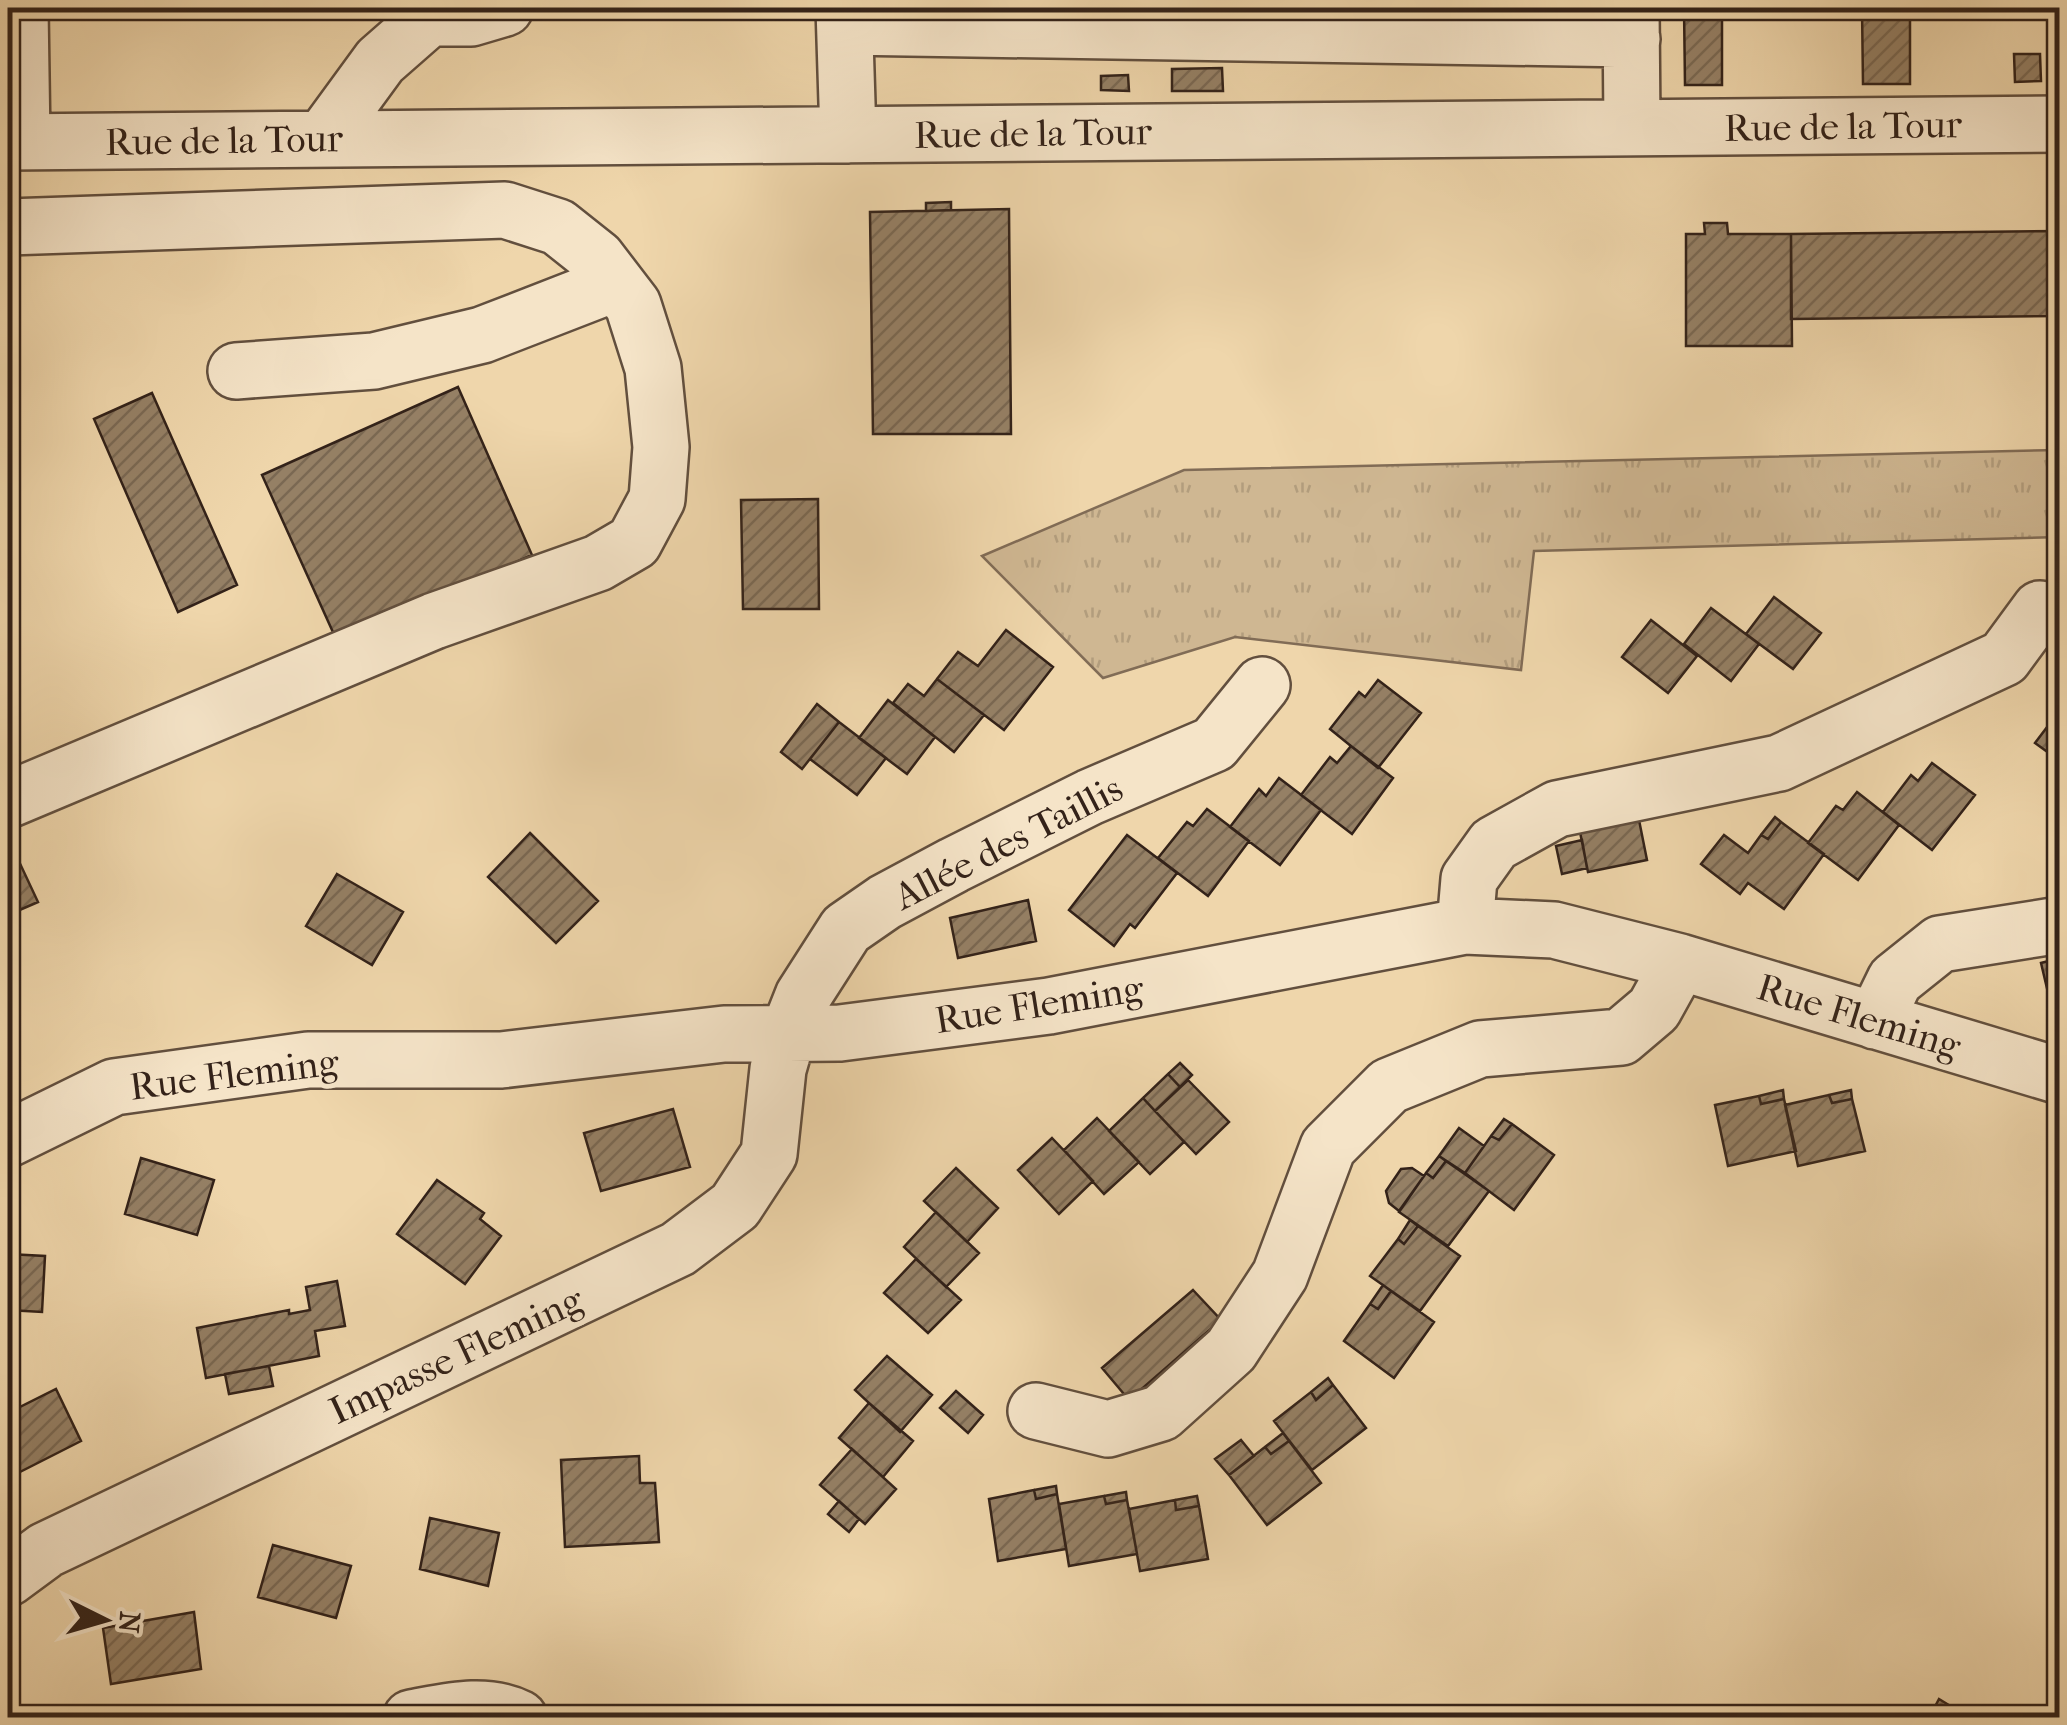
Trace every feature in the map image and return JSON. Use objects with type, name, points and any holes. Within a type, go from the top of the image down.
[{"type":"street","points":[[15,142],[20,8]]},
{"type":"street","points":[[322,139],[419,13],[471,18],[505,8]]},
{"type":"street","points":[[848,135],[845,17],[1631,23],[1632,128]]},
{"type":"street","name":"Rue de la Tour","points":[[15,142],[2060,124]]},
{"type":"street","points":[[8,226],[505,210],[558,227],[597,258],[633,305],[653,368],[661,447],[658,499],[634,542],[598,563],[434,621],[8,800]]},
{"type":"street","points":[[236,371],[374,361],[482,335],[616,283]]},
{"type":"street","points":[[1465,926],[1469,879],[1494,844],[1557,809],[1778,763],[2004,658],[2040,610]]},
{"type":"street","name":"Allée des Taillis","points":[[788,1034],[803,996],[846,929],[954,865],[1090,797],[1214,744],[1262,685]]},
{"type":"street","name":"Rue Fleming","points":[[8,1139],[114,1087],[308,1060],[501,1060],[724,1034],[840,1032],[1049,1006],[1465,926],[1554,930],[1680,962],[2060,1076]]},
{"type":"street","points":[[1875,1021],[1896,980],[1940,944],[2060,926]]},
{"type":"street","points":[[1036,1411],[1108,1429],[1161,1413],[1231,1350],[1280,1275],[1328,1147],[1389,1086],[1480,1048],[1621,1037],[1654,1009],[1680,962]]},
{"type":"street","name":"Impasse Fleming","points":[[8,1578],[46,1550],[678,1250],[735,1206],[770,1154],[778,1069],[788,1034]]},
{"type":"street","points":[[410,1718],[467,1708],[510,1713],[519,1718]]},
{"type":"green space","points":[[2059,450],[2059,537],[1534,551],[1521,670],[1235,637],[1103,678],[982,556],[1184,470]]},
{"type":"building","points":[[1684,8],[1722,8],[1722,85],[1685,85]]},
{"type":"building","points":[[1862,8],[1910,8],[1910,84],[1863,84]]},
{"type":"building","points":[[2014,54],[2040,54],[2041,81],[2015,82]]},
{"type":"building","points":[[1222,68],[1223,91],[1172,91],[1172,69]]},
{"type":"building","points":[[1128,75],[1129,91],[1101,90],[1101,76]]},
{"type":"building","points":[[951,202],[951,210],[926,211],[926,203]]},
{"type":"building","points":[[1009,209],[1011,434],[873,434],[870,212]]},
{"type":"building","points":[[1704,223],[1727,223],[1728,234],[1791,234],[1792,346],[1686,346],[1686,234],[1705,234]]},
{"type":"building","points":[[2060,231],[2060,316],[1791,319],[1791,234]]},
{"type":"building","points":[[458,387],[532,555],[337,641],[262,475]]},
{"type":"building","points":[[152,393],[237,585],[178,612],[94,419]]},
{"type":"building","points":[[818,499],[819,609],[743,609],[741,500]]},
{"type":"building","points":[[1774,597],[1821,633],[1793,669],[1746,634]]},
{"type":"building","points":[[1711,608],[1759,644],[1731,681],[1684,644]]},
{"type":"building","points":[[1651,620],[1697,656],[1668,693],[1622,657]]},
{"type":"building","points":[[1006,630],[1053,667],[1004,730],[937,679],[958,652],[978,666]]},
{"type":"building","points":[[937,679],[984,715],[954,752],[893,703],[908,684],[924,696]]},
{"type":"building","points":[[1378,680],[1421,713],[1378,768],[1330,729],[1359,692],[1365,697]]},
{"type":"building","points":[[888,700],[935,737],[907,774],[859,738]]},
{"type":"building","points":[[817,704],[839,722],[802,769],[781,752]]},
{"type":"building","points":[[2060,710],[2060,761],[2035,743]]},
{"type":"building","points":[[839,722],[886,758],[857,795],[810,759]]},
{"type":"building","points":[[1351,746],[1393,778],[1352,834],[1301,795],[1330,757],[1337,763]]},
{"type":"building","points":[[1932,763],[1975,795],[1932,850],[1883,812],[1911,775],[1918,781]]},
{"type":"building","points":[[1279,778],[1321,810],[1280,865],[1230,827],[1259,789],[1266,796]]},
{"type":"building","points":[[1857,792],[1899,825],[1858,880],[1808,843],[1836,806],[1843,810]]},
{"type":"building","points":[[1207,809],[1249,841],[1208,896],[1158,858],[1187,822],[1193,826]]},
{"type":"building","points":[[1775,817],[1781,822],[1768,839],[1761,835]]},
{"type":"building","points":[[1639,820],[1647,860],[1588,872],[1580,832]]},
{"type":"building","points":[[1781,822],[1824,854],[1784,909],[1748,883],[1740,894],[1701,864],[1724,835],[1748,853],[1761,835],[1768,839]]},
{"type":"building","points":[[530,833],[598,901],[556,943],[488,877]]},
{"type":"building","points":[[1127,835],[1177,873],[1135,928],[1130,924],[1114,946],[1069,910]]},
{"type":"building","points":[[8,838],[38,902],[8,915]]},
{"type":"building","points":[[1582,840],[1587,868],[1562,874],[1556,846]]},
{"type":"building","points":[[337,874],[403,912],[372,965],[306,926]]},
{"type":"building","points":[[1028,900],[1036,941],[958,958],[950,918]]},
{"type":"building","points":[[2060,958],[2060,999],[2050,1001],[2041,963]]},
{"type":"building","points":[[1180,1063],[1192,1075],[1180,1087],[1168,1074]]},
{"type":"building","points":[[1168,1074],[1180,1087],[1155,1111],[1143,1098]]},
{"type":"building","points":[[1188,1080],[1229,1122],[1196,1154],[1155,1111]]},
{"type":"building","points":[[1783,1090],[1784,1099],[1761,1104],[1759,1096]]},
{"type":"building","points":[[1851,1090],[1852,1099],[1832,1103],[1829,1095]]},
{"type":"building","points":[[1829,1095],[1832,1103],[1852,1099],[1865,1151],[1798,1166],[1785,1105]]},
{"type":"building","points":[[1759,1096],[1761,1104],[1784,1099],[1796,1151],[1728,1166],[1715,1105]]},
{"type":"building","points":[[1143,1098],[1184,1142],[1150,1174],[1109,1131]]},
{"type":"building","points":[[673,1109],[690,1167],[601,1191],[584,1133]]},
{"type":"building","points":[[1097,1118],[1139,1162],[1104,1194],[1064,1150]]},
{"type":"building","points":[[1504,1119],[1512,1124],[1499,1140],[1491,1136]]},
{"type":"building","points":[[1512,1124],[1554,1155],[1514,1210],[1465,1173],[1491,1136],[1499,1140]]},
{"type":"building","points":[[1459,1128],[1484,1146],[1465,1173],[1439,1156]]},
{"type":"building","points":[[1052,1138],[1093,1181],[1059,1214],[1018,1170]]},
{"type":"building","points":[[1439,1156],[1446,1161],[1433,1178],[1426,1173]]},
{"type":"building","points":[[141,1158],[214,1180],[197,1235],[125,1214]]},
{"type":"building","points":[[1446,1161],[1489,1191],[1448,1246],[1399,1212],[1426,1173],[1433,1178]]},
{"type":"building","points":[[956,1168],[998,1208],[967,1242],[924,1201]]},
{"type":"building","points":[[1412,1168],[1424,1176],[1399,1211],[1389,1203],[1386,1191],[1401,1169]]},
{"type":"building","points":[[437,1180],[484,1213],[480,1219],[501,1236],[465,1284],[397,1234]]},
{"type":"building","points":[[936,1212],[979,1253],[946,1287],[904,1247]]},
{"type":"building","points":[[1410,1220],[1418,1226],[1404,1244],[1398,1239]]},
{"type":"building","points":[[1418,1226],[1460,1256],[1420,1311],[1370,1276],[1398,1239],[1404,1244]]},
{"type":"building","points":[[8,1254],[45,1256],[42,1312],[8,1310]]},
{"type":"building","points":[[916,1259],[961,1300],[928,1333],[884,1293]]},
{"type":"building","points":[[337,1281],[345,1326],[315,1331],[319,1356],[206,1378],[197,1328],[289,1310],[289,1314],[310,1310],[306,1287]]},
{"type":"building","points":[[1383,1285],[1391,1291],[1378,1309],[1370,1304]]},
{"type":"building","points":[[1193,1290],[1221,1320],[1129,1400],[1102,1368]]},
{"type":"building","points":[[1391,1291],[1434,1322],[1394,1378],[1344,1341],[1370,1304],[1378,1309]]},
{"type":"building","points":[[887,1356],[932,1395],[900,1432],[855,1390]]},
{"type":"building","points":[[269,1366],[273,1386],[229,1394],[225,1374]]},
{"type":"building","points":[[1328,1378],[1333,1385],[1316,1400],[1311,1392]]},
{"type":"building","points":[[1333,1385],[1366,1428],[1312,1470],[1274,1421],[1311,1392],[1316,1400]]},
{"type":"building","points":[[56,1389],[81,1441],[8,1478],[8,1413]]},
{"type":"building","points":[[956,1391],[983,1415],[968,1433],[940,1408]]},
{"type":"building","points":[[869,1403],[913,1441],[883,1477],[839,1438]]},
{"type":"building","points":[[1283,1433],[1289,1441],[1271,1454],[1265,1447]]},
{"type":"building","points":[[1241,1440],[1254,1456],[1229,1475],[1215,1459]]},
{"type":"building","points":[[1289,1441],[1321,1483],[1267,1525],[1229,1475],[1265,1447],[1271,1454]]},
{"type":"building","points":[[852,1449],[896,1489],[865,1524],[820,1485]]},
{"type":"building","points":[[639,1456],[640,1483],[655,1483],[659,1542],[565,1547],[561,1460]]},
{"type":"building","points":[[1056,1486],[1057,1494],[1036,1499],[1034,1490]]},
{"type":"building","points":[[1034,1490],[1036,1499],[1057,1494],[1066,1549],[998,1561],[989,1499]]},
{"type":"building","points":[[1126,1492],[1127,1500],[1106,1504],[1104,1496]]},
{"type":"building","points":[[1104,1496],[1106,1504],[1127,1500],[1137,1554],[1069,1566],[1059,1504]]},
{"type":"building","points":[[1197,1496],[1199,1506],[1176,1510],[1175,1500]]},
{"type":"building","points":[[1175,1500],[1176,1510],[1199,1506],[1208,1559],[1140,1571],[1129,1509]]},
{"type":"building","points":[[839,1501],[859,1519],[849,1532],[828,1514]]},
{"type":"building","points":[[430,1518],[499,1533],[488,1586],[420,1569]]},
{"type":"building","points":[[273,1545],[351,1566],[336,1618],[258,1597]]},
{"type":"building","points":[[194,1612],[201,1669],[111,1684],[103,1628]]},
{"type":"building","points":[[1939,1699],[1970,1718],[1929,1718]]}]
